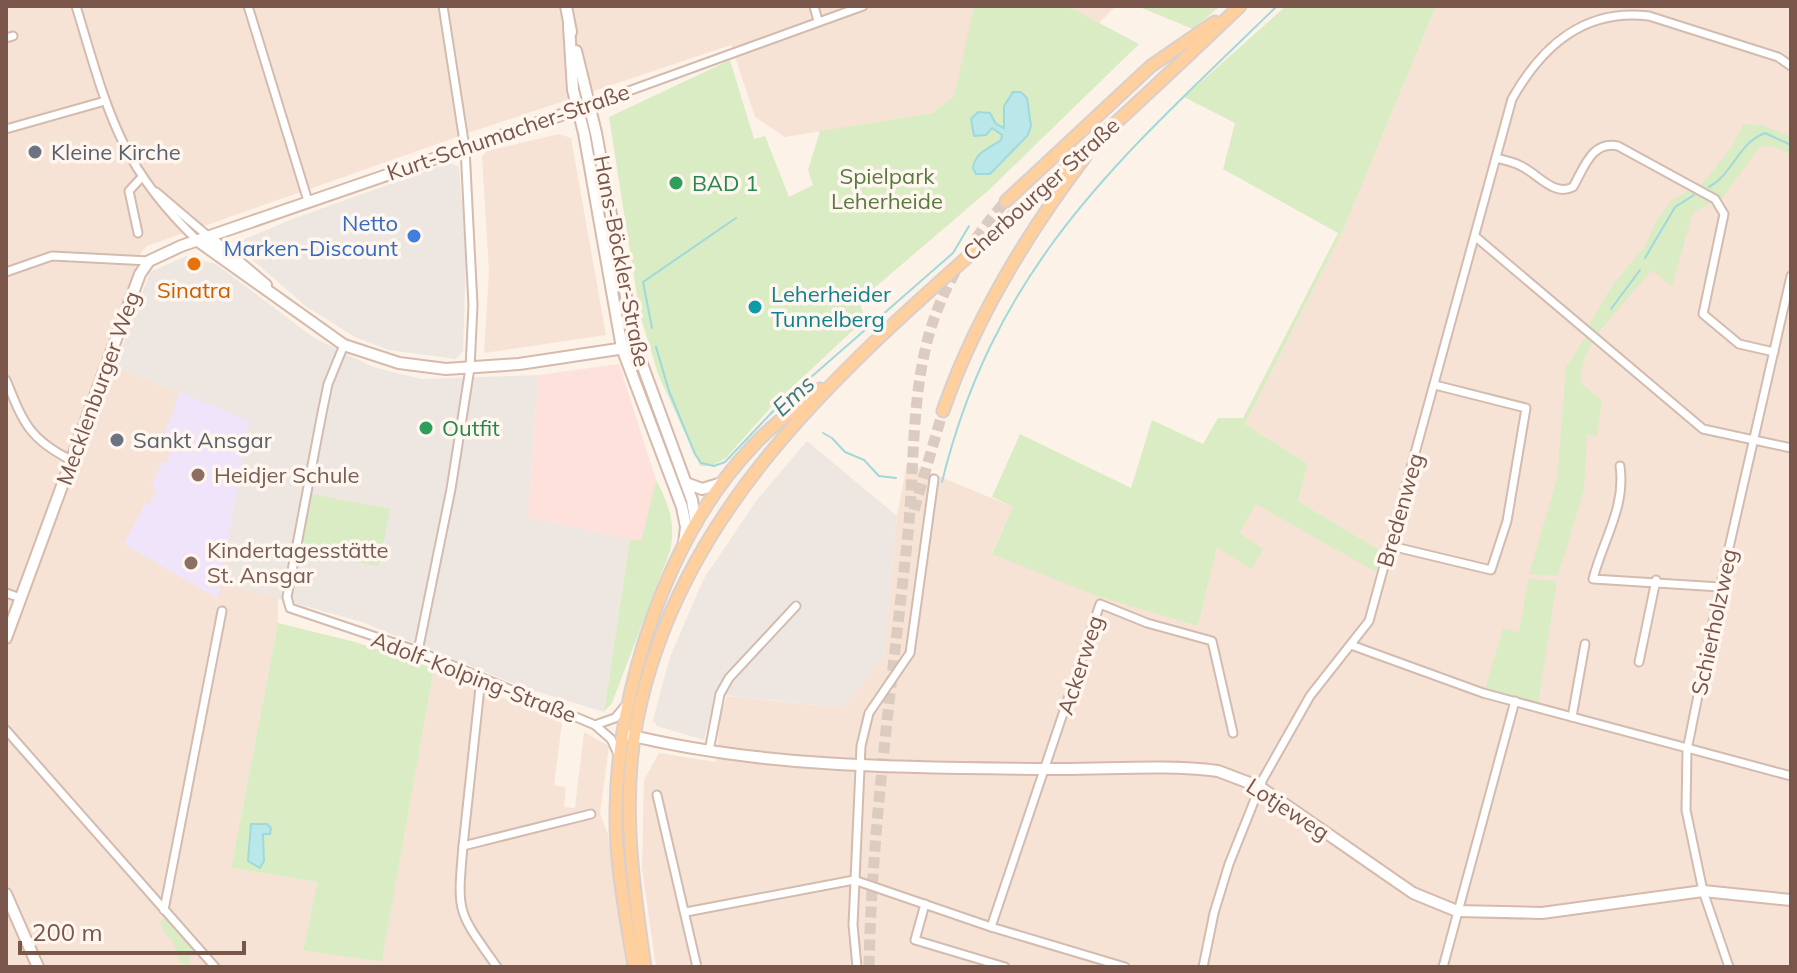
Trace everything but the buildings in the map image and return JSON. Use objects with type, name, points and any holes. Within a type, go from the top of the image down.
[{"type":"main road","name":"Cherbourger Straße","points":[[645,967],[630,843],[630,700],[653,618],[696,524],[722,483],[771,427],[842,372],[1239,6]]},
{"type":"main road","points":[[1006,201],[1151,66],[1239,6]]},
{"type":"main road","points":[[943,411],[963,357],[999,285],[1067,181],[1105,131]]},
{"type":"main road","name":"Cherbourger Straße","points":[[634,967],[616,843],[619,756],[629,735],[663,627],[714,526],[761,464],[842,372]]},
{"type":"main road","points":[[695,559],[698,548],[696,524],[714,526]]},
{"type":"street","points":[[76,6],[122,148],[161,205],[344,345],[399,363],[439,369],[527,364],[635,345]]},
{"type":"street","points":[[248,6],[308,201]]},
{"type":"street","points":[[418,651],[451,489],[470,368],[473,254],[465,148],[443,6]]},
{"type":"street","name":"Hans-Böckler-Straße","points":[[566,6],[573,90],[622,348],[684,516],[685,540],[681,554]]},
{"type":"street","points":[[814,6],[818,21]]},
{"type":"street","name":"Kurt-Schumacher-Straße","points":[[204,239],[863,6]]},
{"type":"street","name":"Bredenweg","points":[[1203,967],[1229,864],[1260,787],[1305,704],[1369,621],[1477,238],[1512,99],[1530,69],[1560,38],[1614,16],[1649,16],[1778,57],[1791,66]]},
{"type":"street","name":"Hans-Böckler-Straße","points":[[569,26],[590,105],[635,345],[686,483],[696,524]]},
{"type":"street","points":[[6,129],[105,101]]},
{"type":"street","points":[[1496,158],[1520,164],[1558,190],[1567,190],[1573,187],[1595,149],[1607,143],[1618,146],[1715,199],[1724,214],[1703,314],[1739,344],[1774,352]]},
{"type":"street","points":[[138,233],[129,191],[144,182]]},
{"type":"street","points":[[1477,238],[1692,422],[1711,432],[1791,448]]},
{"type":"street","points":[[6,272],[52,256],[149,261],[204,239]]},
{"type":"street","name":"Mecklenburger Weg","points":[[6,638],[140,274],[149,261]]},
{"type":"street","name":"Schierholzweg","points":[[1729,967],[1703,891],[1686,810],[1687,750],[1720,587],[1789,296],[1791,276]]},
{"type":"street","name":"Adolf-Kolping-Straße","points":[[344,345],[328,384],[322,413],[287,597],[290,608],[418,651],[595,725],[611,739],[619,756]]},
{"type":"street","points":[[6,380],[24,424],[35,439],[71,460]]},
{"type":"street","points":[[1391,546],[1491,570],[1507,521],[1526,408],[1435,385]]},
{"type":"street","points":[[1620,466],[1623,486],[1614,524],[1593,579],[1656,580],[1720,587]]},
{"type":"street","points":[[857,967],[854,880],[859,763],[866,720],[910,653],[934,479]]},
{"type":"street","points":[[686,483],[702,489],[722,483]]},
{"type":"street","points":[[684,516],[696,524]]},
{"type":"street","points":[[1639,662],[1656,580]]},
{"type":"street","points":[[6,593],[21,598]]},
{"type":"street","name":"Ackerweg","points":[[991,927],[1100,604],[1147,623],[1212,641],[1233,733]]},
{"type":"street","points":[[709,751],[720,694],[729,678],[796,606]]},
{"type":"street","points":[[164,910],[222,611]]},
{"type":"street","points":[[1572,717],[1585,644]]},
{"type":"street","points":[[1351,645],[1515,701],[1791,776]]},
{"type":"street","points":[[481,678],[458,904],[462,917],[497,967]]},
{"type":"street","name":"Adolf-Kolping-Straße","points":[[595,725],[615,718],[630,700]]},
{"type":"street","points":[[1443,967],[1515,701]]},
{"type":"street","points":[[6,730],[215,967]]},
{"type":"street","name":"Lotjeweg","points":[[629,735],[776,760],[1046,769],[1198,769],[1241,777],[1413,893],[1457,911],[1542,913],[1703,891],[1791,900]]},
{"type":"street","points":[[657,795],[697,967]]},
{"type":"street","points":[[463,846],[591,814]]},
{"type":"street","points":[[686,912],[854,880],[991,927],[1125,967]]},
{"type":"street","points":[[6,894],[38,967]]},
{"type":"street","points":[[925,904],[915,940],[1005,967]]},
{"type":"street","points":[[198,967],[205,959]]},
{"type":"shaded area","points":[[6,6],[974,6],[955,96],[933,113],[785,137],[755,117],[731,45],[477,130],[147,246],[141,252],[102,361],[249,421],[222,582],[278,596],[278,623],[231,868],[317,882],[303,951],[382,960],[434,668],[562,723],[554,785],[566,787],[564,807],[575,808],[584,732],[609,746],[600,814],[608,834],[626,967],[6,967]]},
{"type":"shaded area","points":[[1067,6],[1116,6],[1098,24]]},
{"type":"shaded area","points":[[1436,6],[1791,6],[1791,967],[656,967],[642,869],[644,780],[659,753],[716,762],[720,715],[727,696],[842,708],[884,656],[897,516],[907,463],[1013,507],[992,553],[1198,626],[1217,547],[1263,549],[1240,533],[1256,504],[1381,551],[1298,501],[1308,464],[1245,424],[1342,233]]},
{"type":"shaded area","points":[[559,134],[571,138],[606,335],[484,353],[489,271],[482,156],[487,151]]},
{"type":"shaded area","points":[[449,163],[459,167],[466,258],[463,351],[456,359],[389,350],[355,337],[307,307],[242,251],[242,240]]},
{"type":"shaded area","points":[[186,256],[216,264],[313,337],[373,367],[421,379],[538,375],[528,517],[630,539],[604,712],[522,687],[362,622],[222,583],[248,421],[115,366],[150,272]]},
{"type":"shaded area","points":[[619,364],[656,480],[641,542],[528,517],[538,375]]},
{"type":"shaded area","name":"Heidjer Schule","points":[[180,392],[249,421],[218,599],[124,544],[145,503],[149,505],[157,489],[151,487],[162,462],[167,463],[175,440],[165,432]]},
{"type":"shaded area","points":[[807,441],[897,516],[884,656],[842,708],[715,694],[704,740],[657,726],[653,720],[670,657],[703,580],[756,501]]},
{"type":"green space","name":"Spielpark Leherheide","points":[[974,6],[1067,6],[1139,44],[989,190],[859,301],[865,319],[771,407],[726,458],[712,466],[700,466],[658,374],[640,315],[609,117],[730,60],[754,139],[765,136],[789,197],[813,185],[808,170],[820,131],[933,113],[954,96]]},
{"type":"green space","points":[[1137,6],[1220,6],[1193,29]]},
{"type":"green space","points":[[1286,6],[1436,6],[1342,233],[1245,424],[1308,464],[1298,501],[1381,551],[1376,572],[1256,504],[1240,533],[1263,549],[1251,569],[1217,547],[1198,626],[1097,596],[992,554],[1013,507],[992,497],[1020,434],[1131,488],[1152,420],[1203,444],[1218,418],[1243,418],[1338,233],[1223,169],[1235,123],[1184,97]]},
{"type":"green space","points":[[1743,124],[1762,125],[1791,137],[1791,154],[1771,146],[1759,148],[1722,198],[1700,186],[1734,144]]},
{"type":"green space","points":[[1689,190],[1713,202],[1693,212],[1672,287],[1652,270],[1597,334],[1589,325],[1610,289],[1645,246],[1657,220],[1671,201]]},
{"type":"green space","points":[[1588,334],[1594,339],[1584,359],[1580,382],[1602,401],[1597,436],[1587,434],[1584,489],[1558,576],[1529,574],[1557,479],[1566,367]]},
{"type":"green space","points":[[656,480],[670,514],[670,551],[612,703],[604,712],[630,539],[641,541]]},
{"type":"green space","points":[[311,494],[390,509],[379,566],[300,553]]},
{"type":"green space","points":[[1528,579],[1557,581],[1538,704],[1485,689],[1503,629],[1519,632]]},
{"type":"green space","points":[[278,623],[355,642],[434,668],[382,961],[303,951],[317,882],[231,868]]},
{"type":"green space","points":[[168,919],[191,948],[189,964],[180,963],[172,939],[168,938],[160,923]]},
{"type":"water","points":[[1013,92],[1021,92],[1027,98],[1031,126],[1028,135],[990,174],[976,174],[973,168],[977,158],[1001,140],[1002,135],[992,128],[986,135],[974,136],[971,119],[978,112],[990,113],[996,124],[1004,128],[1004,106]]},
{"type":"water","points":[[251,824],[267,824],[271,828],[270,834],[263,834],[264,861],[260,868],[248,861]]},
{"type":"waterway","points":[[942,482],[966,405],[995,336],[1031,275],[1072,218],[1117,165],[1277,6]]},
{"type":"waterway","points":[[1709,187],[1748,144],[1765,133],[1791,145]]},
{"type":"waterway","points":[[1645,258],[1675,207],[1694,195]]},
{"type":"waterway","name":"Ems","points":[[652,328],[643,282],[736,218]]},
{"type":"waterway","name":"Ems","points":[[656,347],[669,391],[695,454],[701,463],[714,466],[725,462],[778,406],[953,253],[969,226]]},
{"type":"waterway","points":[[1611,309],[1640,270]]},
{"type":"waterway","points":[[823,433],[845,452],[864,460],[879,476],[896,478]]},
{"type":"tunnel","points":[[869,967],[878,807],[907,543],[919,383],[930,331],[952,278],[982,230],[1006,201]]},
{"type":"tunnel","points":[[914,510],[943,411]]},
{"type":"place","name":"Kleine Kirche","points":[[35,152]]},
{"type":"place","name":"BAD 1","points":[[676,183]]},
{"type":"place","name":"Netto Marken-Discount","points":[[414,236]]},
{"type":"place","name":"Sinatra","points":[[194,264]]},
{"type":"place","name":"Leherheider Tunnelberg","points":[[755,307]]},
{"type":"place","name":"Outfit","points":[[426,428]]},
{"type":"place","name":"Sankt Ansgar","points":[[117,440]]},
{"type":"place","name":"Heidjer Schule","points":[[198,475]]},
{"type":"place","name":"Kindertagesstätte St. Ansgar","points":[[191,563]]}]
